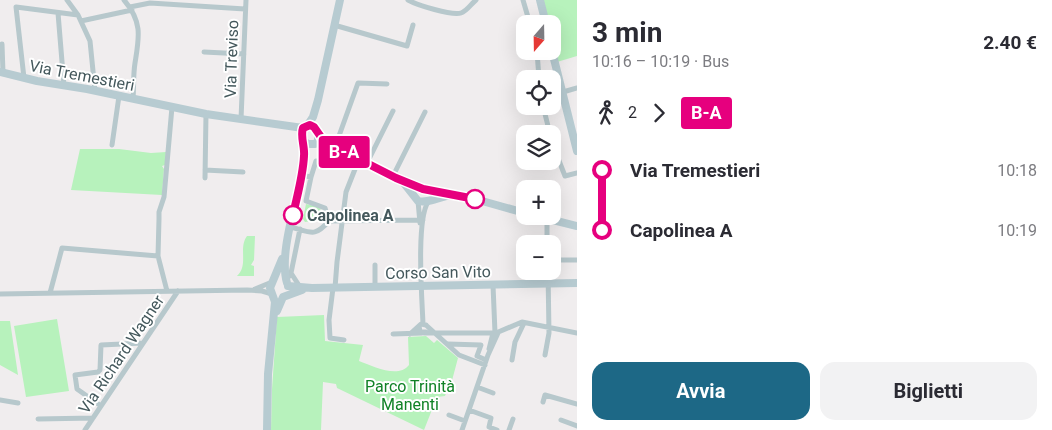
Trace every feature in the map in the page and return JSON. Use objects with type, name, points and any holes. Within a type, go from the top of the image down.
[{"type":"main road","points":[[273,322],[284,296],[288,292],[284,266],[303,164],[305,127],[313,117],[318,100],[340,0]]},
{"type":"main road","points":[[540,0],[544,15]]},
{"type":"main road","points":[[554,60],[577,151]]},
{"type":"main road","name":"Via Tremestieri","points":[[2,72],[172,108],[275,125]]},
{"type":"main road","points":[[303,164],[308,152],[319,138],[318,100]]},
{"type":"main road","points":[[275,125],[312,126],[334,146]]},
{"type":"main road","points":[[275,125],[293,130],[308,144],[324,143],[334,146],[395,177],[434,193],[430,201]]},
{"type":"main road","points":[[395,177],[407,185],[417,199],[430,201],[444,196],[455,195]]},
{"type":"main road","points":[[417,199],[417,190],[425,189],[516,211]]},
{"type":"main road","points":[[561,222],[577,226]]},
{"type":"main road","points":[[267,430],[268,374],[275,302],[270,288],[286,249]]},
{"type":"main road","points":[[272,282],[280,279],[287,284],[312,288]]},
{"type":"main road","name":"Corso San Vito","points":[[312,288],[577,283]]},
{"type":"main road","points":[[273,295],[277,297],[284,296],[312,288]]},
{"type":"street","points":[[67,0],[78,15],[90,41],[94,91]]},
{"type":"street","points":[[124,0],[131,9],[139,38],[135,64],[134,99]]},
{"type":"street","name":"Via Treviso","points":[[240,120],[246,0]]},
{"type":"street","points":[[408,0],[418,5],[455,14],[464,12],[476,0]]},
{"type":"street","points":[[523,0],[527,15]]},
{"type":"street","points":[[81,21],[150,3],[245,9]]},
{"type":"street","points":[[24,78],[16,7],[78,15]]},
{"type":"street","points":[[58,13],[64,86]]},
{"type":"street","points":[[334,25],[407,46],[413,25]]},
{"type":"street","points":[[2,44],[2,72]]},
{"type":"street","points":[[204,52],[244,54]]},
{"type":"street","points":[[334,146],[358,83],[387,84]]},
{"type":"street","points":[[563,92],[577,88]]},
{"type":"street","points":[[112,145],[119,96]]},
{"type":"street","points":[[167,292],[158,256],[159,212],[164,197],[172,108]]},
{"type":"street","points":[[367,163],[393,111]]},
{"type":"street","points":[[395,177],[425,112]]},
{"type":"street","points":[[205,178],[206,114]]},
{"type":"street","points":[[344,340],[330,338],[329,320],[346,192],[359,159]]},
{"type":"street","points":[[316,162],[306,201],[325,208],[330,221]]},
{"type":"street","points":[[561,166],[565,176],[577,173]]},
{"type":"street","points":[[205,170],[243,172]]},
{"type":"street","points":[[301,175],[311,177]]},
{"type":"street","points":[[417,199],[422,231],[423,325],[419,330],[423,333]]},
{"type":"street","points":[[421,220],[424,210],[430,201]]},
{"type":"street","points":[[290,227],[315,233],[320,231],[330,221],[421,220]]},
{"type":"street","points":[[287,284],[291,274],[300,229]]},
{"type":"street","points":[[50,293],[62,248],[158,256]]},
{"type":"street","points":[[561,260],[577,260]]},
{"type":"street","points":[[375,287],[376,265]]},
{"type":"street","points":[[291,274],[300,287]]},
{"type":"street","points":[[545,355],[549,329],[548,280]]},
{"type":"street","points":[[247,290],[263,287],[272,282]]},
{"type":"street","points":[[462,430],[495,333],[493,285]]},
{"type":"street","points":[[3,294],[247,290],[262,291],[273,295]]},
{"type":"street","name":"Via Richard Wagner","points":[[84,430],[178,291]]},
{"type":"street","points":[[393,334],[495,333],[518,323],[524,323],[577,334]]},
{"type":"street","points":[[512,360],[515,342],[524,323]]},
{"type":"street","points":[[423,325],[459,355],[486,360]]},
{"type":"street","points":[[410,334],[423,325]]},
{"type":"street","points":[[101,406],[77,389],[75,375],[98,372],[100,370],[101,344],[144,343]]},
{"type":"street","points":[[447,344],[481,345],[476,359]]},
{"type":"street","points":[[477,387],[493,393]]},
{"type":"street","points":[[543,402],[545,395],[577,404]]},
{"type":"street","points":[[0,400],[18,403]]},
{"type":"street","points":[[469,410],[491,418],[489,427],[496,430]]},
{"type":"street","points":[[449,415],[465,421]]},
{"type":"street","points":[[38,419],[93,418]]},
{"type":"street","points":[[509,430],[513,419]]},
{"type":"street","points":[[561,420],[577,426]]},
{"type":"green space","points":[[542,0],[577,0],[577,56],[557,62],[557,60],[561,60],[561,15],[546,15]]},
{"type":"green space","points":[[80,149],[119,149],[151,153],[166,152],[165,165],[162,166],[164,169],[162,195],[71,190]]},
{"type":"green space","points":[[306,204],[319,207],[326,219],[305,222],[303,219]]},
{"type":"green space","points":[[247,236],[255,236],[254,260],[251,265],[254,266],[254,276],[237,276],[241,272],[243,246]]},
{"type":"green space","name":"Parco Trinità Manenti","points":[[324,315],[325,341],[363,345],[359,361],[378,368],[399,371],[409,365],[408,337],[426,336],[434,343],[437,340],[458,358],[450,388],[448,388],[445,396],[437,397],[424,430],[337,388],[336,384],[323,382],[321,430],[271,430],[277,317]]},
{"type":"green space","points":[[57,319],[69,391],[26,397],[14,326]]},
{"type":"green space","points":[[0,321],[10,321],[18,375],[0,365]]},
{"type":"bus line","name":"B-A","points":[[293,215],[304,156],[302,132],[303,128],[310,125],[333,146],[396,178],[423,189],[475,199]]},
{"type":"place","name":"Capolinea A","points":[[293,215]]}]
